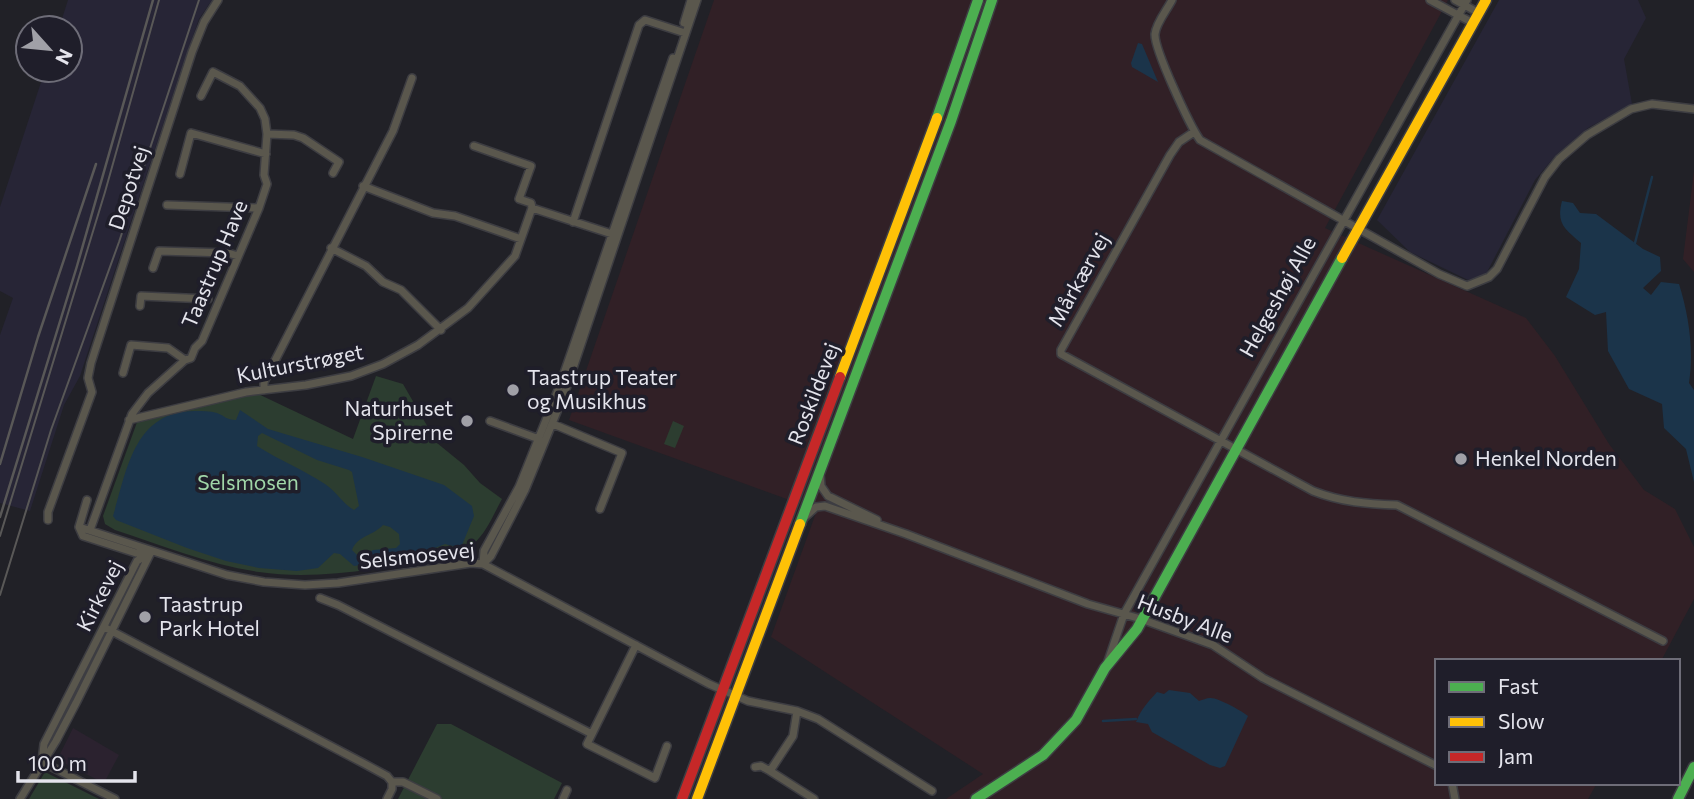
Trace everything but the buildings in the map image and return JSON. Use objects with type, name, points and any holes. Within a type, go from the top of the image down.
[{"type":"main road","name":"Roskildevej","points":[[682,799],[938,117],[978,0]]},
{"type":"main road","name":"Roskildevej","points":[[697,799],[951,121],[992,0]]},
{"type":"main road","name":"Helgeshøj Alle","points":[[976,799],[1044,755],[1077,718],[1105,668],[1142,619],[1486,0]]},
{"type":"main road","points":[[1678,799],[1694,767]]},
{"type":"street","name":"Depotvej","points":[[48,520],[48,512],[92,392],[88,378],[94,353],[192,52],[204,22],[218,0]]},
{"type":"street","points":[[684,33],[691,0]]},
{"type":"street","points":[[483,564],[491,555],[525,490],[553,424],[697,0]]},
{"type":"street","points":[[1172,0],[1157,27],[1156,42],[1194,132],[1202,142],[1457,283],[1467,286],[1489,277],[1497,269],[1545,177],[1559,159],[1587,135],[1631,109],[1652,104],[1694,109]]},
{"type":"street","points":[[1430,0],[1458,16],[1476,18]]},
{"type":"street","points":[[1455,0],[1466,2],[1476,18]]},
{"type":"street","name":"Helgeshøj Alle","points":[[1105,668],[1124,614],[1466,2]]},
{"type":"street","points":[[573,222],[639,25],[645,20],[684,33]]},
{"type":"street","name":"Taastrup Have","points":[[90,530],[129,420],[148,393],[185,360],[191,358],[202,341],[267,184],[264,175],[267,134],[260,108],[240,86],[213,72],[201,96]]},
{"type":"street","points":[[264,390],[264,382],[393,131],[412,78]]},
{"type":"street","name":"Mårkærvej","points":[[1194,132],[1179,142],[1170,155],[1061,350],[1062,354],[1235,449]]},
{"type":"street","points":[[180,174],[191,133],[266,154]]},
{"type":"street","points":[[267,134],[303,138],[339,162],[333,173]]},
{"type":"street","points":[[474,146],[531,166],[519,199],[531,202],[531,208],[616,235]]},
{"type":"street","points":[[363,186],[433,213],[455,216],[521,239]]},
{"type":"street","points":[[167,205],[259,208]]},
{"type":"street","name":"Kulturstrøget","points":[[129,420],[246,392],[351,376],[383,364],[441,330],[468,308],[515,256],[531,208]]},
{"type":"street","points":[[483,564],[484,551],[519,487],[539,439],[616,235]]},
{"type":"street","points":[[331,248],[366,266],[383,282],[401,290],[441,330]]},
{"type":"street","points":[[153,268],[159,251],[228,253],[238,256]]},
{"type":"street","points":[[140,306],[141,296],[208,299]]},
{"type":"street","points":[[122,373],[131,345],[168,348],[185,360]]},
{"type":"street","points":[[490,421],[539,439]]},
{"type":"street","points":[[553,424],[622,453],[600,509]]},
{"type":"street","points":[[1235,449],[1329,497],[1363,504],[1397,505],[1664,641]]},
{"type":"street","name":"Husby Alle","points":[[820,473],[821,486],[828,496],[906,534]]},
{"type":"street","points":[[88,500],[79,527],[83,536],[136,553],[151,552]]},
{"type":"street","name":"Husby Alle","points":[[802,520],[816,507],[825,506],[1088,604],[1142,619],[1213,645],[1263,678],[1435,765]]},
{"type":"street","name":"Selsmosevej","points":[[79,527],[227,575],[264,582],[305,585],[338,583],[471,563],[483,564],[723,690],[752,702],[797,711],[818,719],[932,791]]},
{"type":"street","name":"Kirkevej","points":[[41,762],[44,744],[137,561],[151,552]]},
{"type":"street","name":"Kirkevej","points":[[20,799],[56,741],[151,552]]},
{"type":"street","points":[[320,598],[592,734]]},
{"type":"street","points":[[104,627],[387,776],[392,782],[387,799]]},
{"type":"street","points":[[636,645],[587,744],[656,778],[667,746]]},
{"type":"street","points":[[770,771],[793,736],[797,711]]},
{"type":"street","points":[[41,762],[115,799]]},
{"type":"street","points":[[755,767],[761,766],[814,799]]},
{"type":"street","points":[[392,782],[403,782],[437,799]]},
{"type":"street","points":[[563,799],[567,790]]},
{"type":"shaded area","points":[[68,0],[212,0],[199,19],[80,376],[64,405],[30,511],[0,503],[0,335],[13,298],[0,291],[0,207],[40,84],[84,84],[84,14],[64,14]]},
{"type":"shaded area","points":[[714,0],[1448,0],[1325,228],[1526,318],[1555,356],[1609,444],[1644,490],[1675,509],[1694,547],[1694,599],[1662,659],[1435,659],[1435,785],[1596,785],[1588,799],[946,799],[983,774],[771,637],[817,510],[569,420]]},
{"type":"shaded area","points":[[1499,0],[1638,0],[1646,18],[1624,59],[1632,104],[1588,128],[1556,155],[1535,180],[1486,274],[1468,280],[1410,252],[1377,220]]},
{"type":"shaded area","points":[[1694,171],[1694,272],[1683,259]]},
{"type":"shaded area","points":[[73,728],[119,755],[104,783],[60,761],[59,756]]},
{"type":"green space","name":"Selsmosen","points":[[376,376],[403,384],[437,443],[464,465],[480,483],[502,499],[481,536],[457,554],[375,569],[329,574],[282,574],[240,569],[204,560],[115,530],[105,524],[103,516],[140,414],[254,392],[353,439]]},
{"type":"green space","points":[[673,421],[684,426],[675,448],[664,444]]},
{"type":"green space","points":[[437,724],[451,724],[562,783],[554,799],[398,799]]},
{"type":"green space","points":[[45,772],[99,799],[29,799]]},
{"type":"water","points":[[1138,43],[1142,44],[1158,82],[1132,67]]},
{"type":"water","points":[[1562,201],[1573,203],[1580,213],[1596,214],[1643,249],[1660,257],[1661,271],[1643,288],[1651,295],[1661,282],[1679,284],[1691,346],[1689,383],[1694,390],[1694,482],[1686,449],[1664,428],[1662,404],[1629,389],[1608,351],[1606,312],[1595,315],[1566,297],[1579,269],[1581,243],[1561,221]]},
{"type":"water","name":"Selsmosen","points":[[240,410],[268,429],[444,485],[472,506],[474,516],[462,545],[457,547],[445,544],[420,554],[354,566],[340,554],[334,553],[318,568],[297,571],[259,568],[226,561],[116,520],[113,516],[136,446],[158,421],[175,414],[195,411],[214,412],[236,420]],"holes":[[[262,433],[317,460],[352,472],[359,506],[354,510],[325,484],[257,446],[258,436]],[[383,525],[399,534],[400,544],[396,548],[373,550],[361,559],[352,550],[355,545]]]},
{"type":"water","points":[[1169,690],[1190,693],[1199,701],[1213,698],[1248,716],[1225,766],[1220,768],[1210,765],[1152,732],[1148,724],[1136,722],[1142,709],[1157,692],[1164,694]]},
{"type":"waterway","points":[[1635,243],[1652,177]]},
{"type":"waterway","points":[[1103,721],[1136,719]]},
{"type":"tram line","points":[[0,536],[105,192],[159,0]]},
{"type":"tram line","points":[[0,595],[51,430],[119,242],[199,0]]},
{"type":"railway","points":[[0,517],[77,266],[153,0]]},
{"type":"railway","points":[[0,464],[38,337],[96,164]]},
{"type":"traffic: fast","points":[[937,118],[978,0]]},
{"type":"traffic: fast","points":[[800,524],[951,121],[992,0]]},
{"type":"traffic: fast","points":[[976,799],[1043,755],[1076,720],[1105,668],[1137,629],[1342,258]]},
{"type":"traffic: fast","points":[[1678,799],[1694,767]]},
{"type":"traffic: slow","points":[[1342,258],[1486,0]]},
{"type":"traffic: slow","points":[[840,377],[937,118]]},
{"type":"traffic: slow","points":[[697,799],[800,524]]},
{"type":"traffic: jam","points":[[682,799],[840,377]]},
{"type":"place","name":"Taastrup Teater og Musikhus","points":[[513,390]]},
{"type":"place","name":"Naturhuset Spirerne","points":[[467,421]]},
{"type":"place","name":"Henkel Norden","points":[[1461,459]]},
{"type":"place","name":"Taastrup Park Hotel","points":[[145,617]]}]
